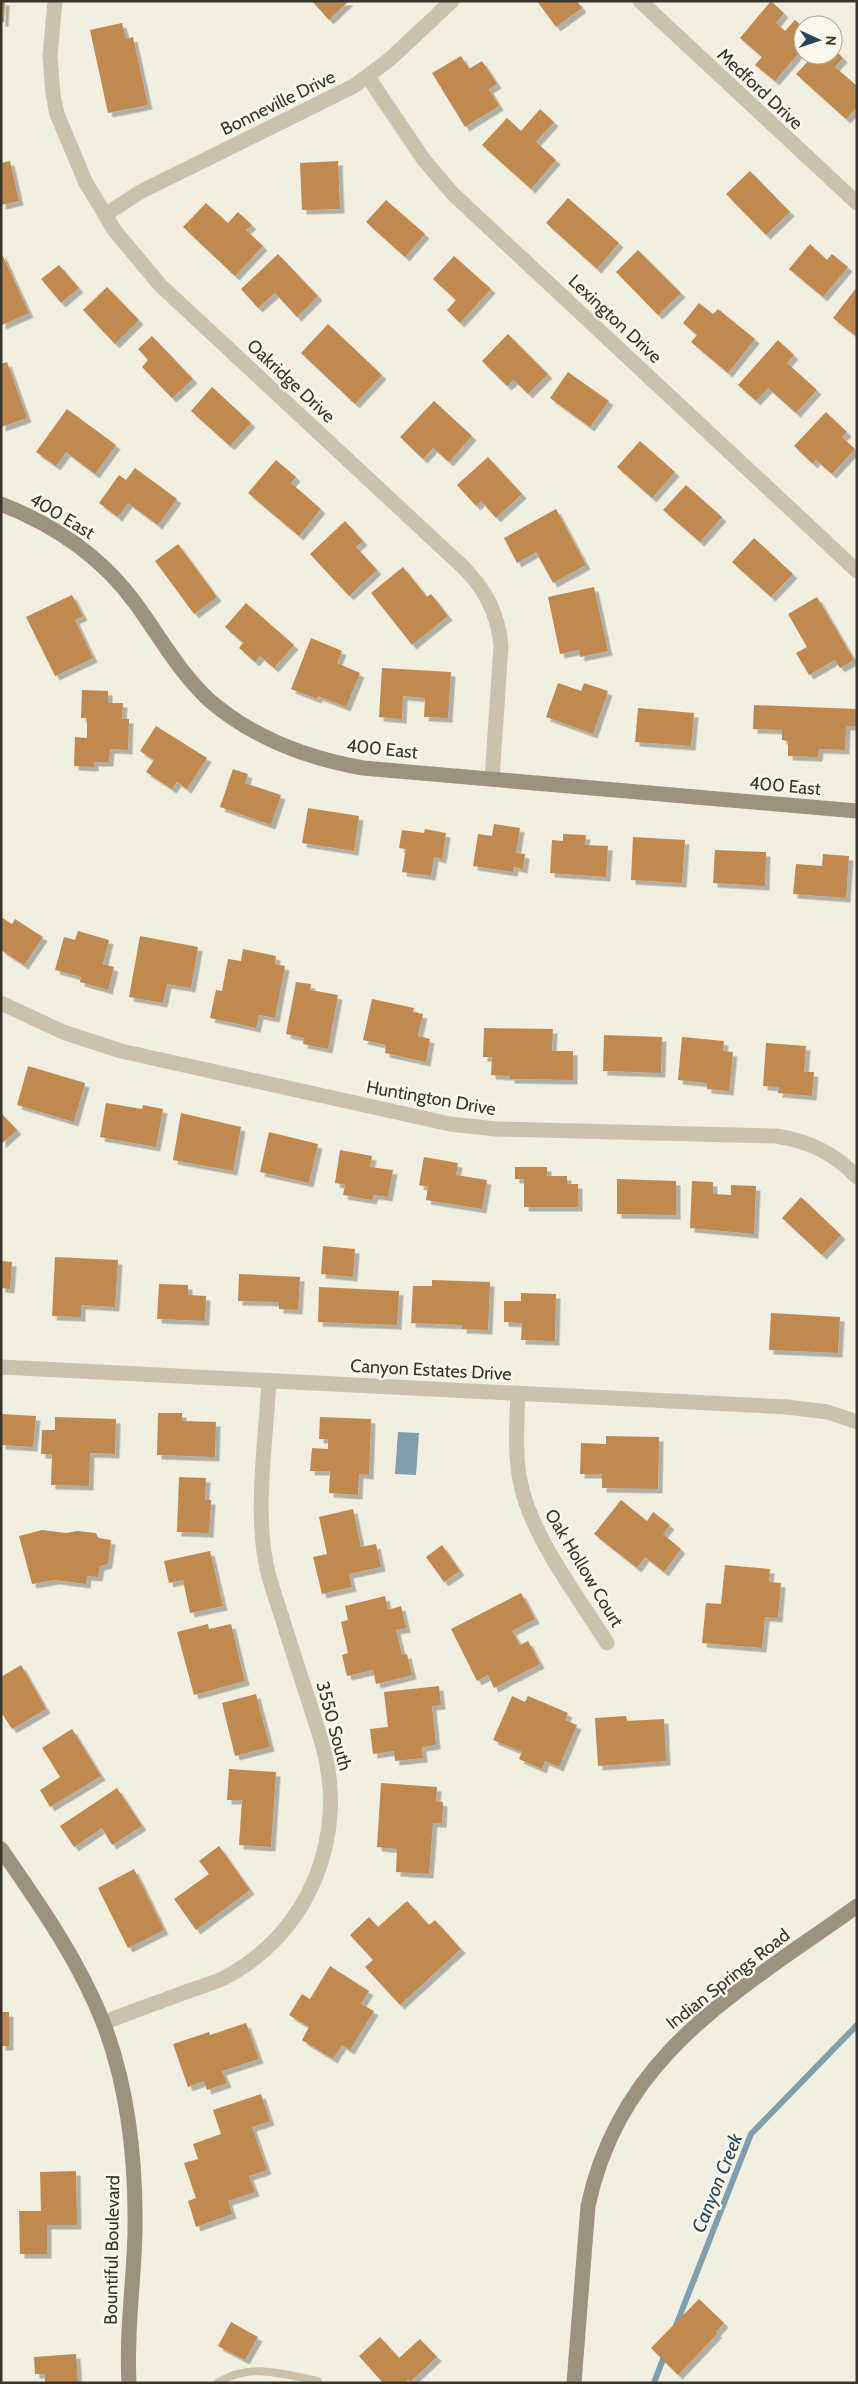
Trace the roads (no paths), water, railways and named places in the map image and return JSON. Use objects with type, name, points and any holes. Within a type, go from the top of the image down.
[{"type":"street","name":"Oakridge Drive","points":[[55,1],[50,56],[53,95],[58,114],[85,181],[129,250],[160,285],[463,568],[482,589],[495,614],[501,646],[492,779]]},
{"type":"street","name":"Bonneville Drive","points":[[105,215],[140,192],[340,94],[368,77],[452,1]]},
{"type":"street","name":"Medford Drive","points":[[640,1],[857,203]]},
{"type":"street","name":"Lexington Drive","points":[[368,77],[424,160],[453,194],[857,571]]},
{"type":"street","name":"400 East","points":[[1,504],[22,512],[62,533],[94,558],[136,604],[168,652],[209,699],[246,726],[291,750],[332,762],[363,768],[857,811]]},
{"type":"street","name":"Huntington Drive","points":[[3,1009],[63,1032],[121,1051],[428,1120],[496,1129],[776,1136],[818,1147],[842,1163],[857,1177]]},
{"type":"street","name":"Canyon Estates Drive","points":[[1,1367],[787,1407],[828,1412],[857,1422]]},
{"type":"street","name":"3550 South","points":[[103,2023],[222,1979],[258,1956],[274,1942],[301,1908],[320,1869],[326,1848],[331,1806],[327,1764],[271,1582],[263,1546],[262,1509],[269,1380]]},
{"type":"street","name":"Oak Hollow Court","points":[[518,1393],[518,1462],[521,1485],[528,1508],[537,1530],[607,1644]]},
{"type":"street","name":"Bountiful Boulevard","points":[[1,1849],[50,1921],[78,1971],[103,2023],[118,2076],[126,2112],[134,2191],[135,2232],[129,2383]]},
{"type":"street","name":"Indian Springs Road","points":[[574,2383],[588,2206],[594,2178],[603,2152],[630,2101],[664,2054],[686,2032],[710,2012],[857,1906]]},
{"type":"lane","points":[[217,2383],[231,2374],[256,2370],[318,2381]]},
{"type":"water","points":[[398,1432],[419,1433],[416,1475],[395,1474]]},
{"type":"waterway","name":"Canyon Creek","points":[[675,2328],[751,2134],[857,2025]]},
{"type":"waterway","name":"Canyon Creek","points":[[654,2383],[665,2354]]}]
